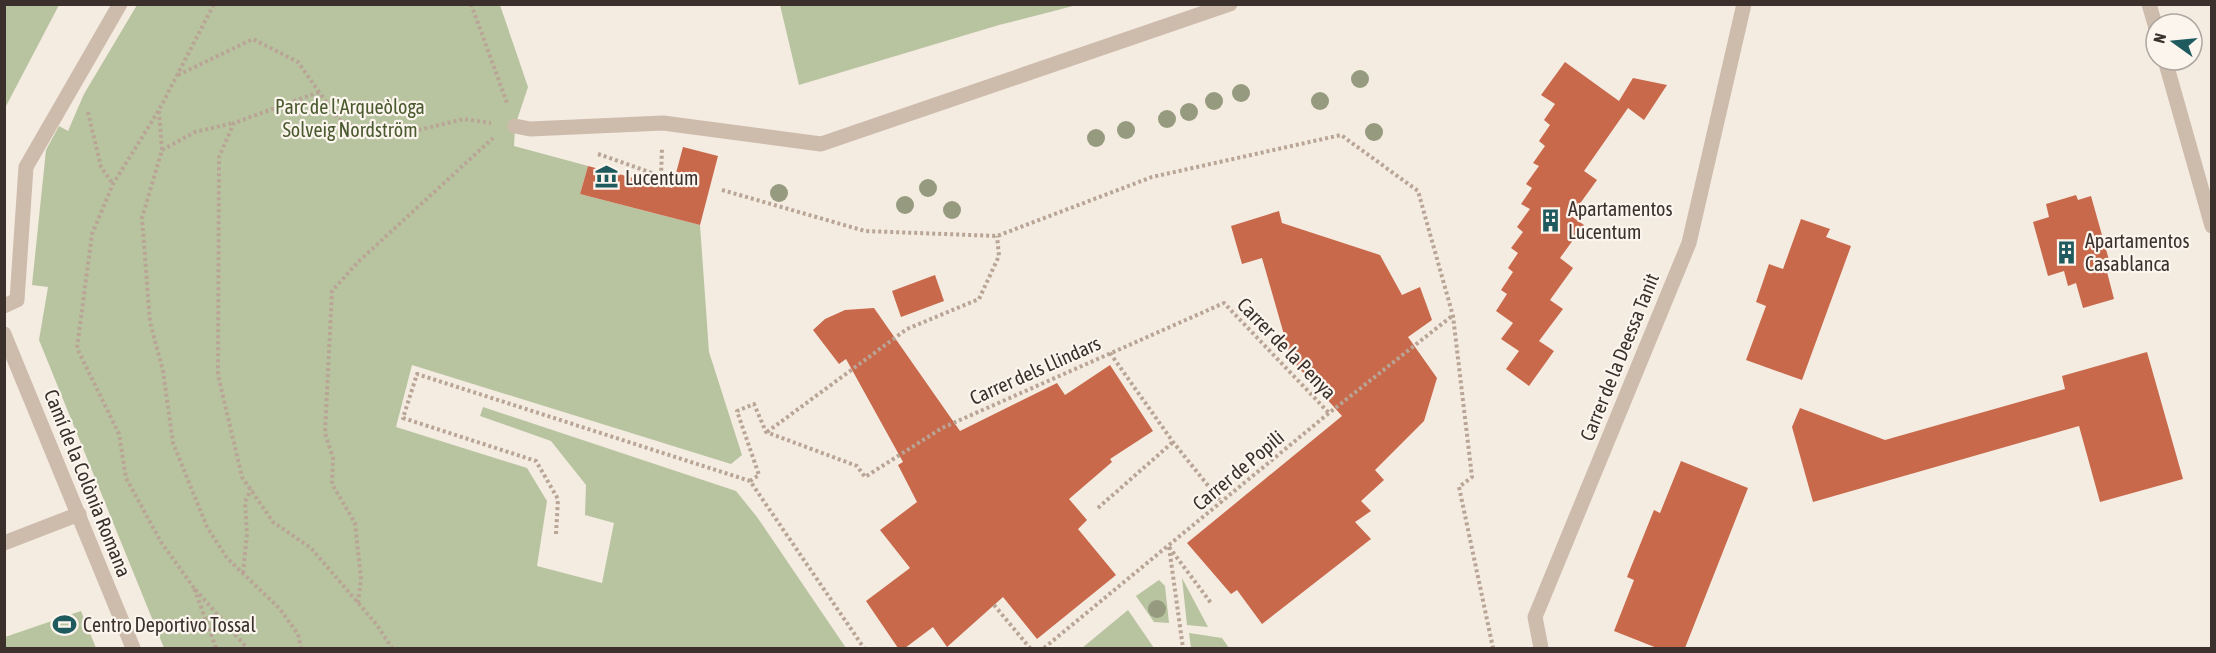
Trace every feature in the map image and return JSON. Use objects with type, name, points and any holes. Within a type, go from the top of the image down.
[{"type":"street","points":[[4,306],[17,300],[26,167],[120,4]]},
{"type":"street","points":[[515,126],[530,129],[663,123],[821,144],[1230,4]]},
{"type":"street","name":"Carrer de la Deessa Tanit","points":[[1542,648],[1535,617],[1689,243],[1744,4]]},
{"type":"street","points":[[2168,72],[2211,226]]},
{"type":"street","name":"Camí de la Colònia Romana","points":[[4,334],[133,648]]},
{"type":"street","points":[[4,543],[79,514]]},
{"type":"path","points":[[214,4],[159,110],[113,184],[92,234],[77,348],[119,434],[126,478],[161,542],[194,588],[247,648]]},
{"type":"path","points":[[471,4],[515,126]]},
{"type":"path","points":[[177,75],[253,39],[298,62],[338,119],[369,135],[414,131],[464,119],[515,126]]},
{"type":"path","points":[[75,82],[84,94],[101,167],[113,184]]},
{"type":"path","points":[[162,150],[195,132],[234,123],[319,92]]},
{"type":"path","points":[[159,110],[162,150],[142,218],[150,322],[163,371],[173,443],[207,527],[227,558],[279,608],[298,634],[301,648]]},
{"type":"path","points":[[234,123],[219,157],[218,375],[242,477],[273,522],[311,548],[377,625],[392,648]]},
{"type":"path","points":[[358,603],[361,579],[355,523],[332,484],[333,458],[325,433],[333,291],[358,262],[494,138],[515,126]]},
{"type":"path","points":[[722,190],[865,231],[997,236],[1152,177],[1341,135],[1418,190],[1453,316],[1472,477],[1459,487],[1493,648]]},
{"type":"path","points":[[750,481],[759,475],[737,411],[754,404],[766,432],[907,329],[979,299],[999,256],[997,236]]},
{"type":"path","name":"Carrer dels Llindars","points":[[766,432],[856,466],[865,477],[942,428],[1224,303]]},
{"type":"path","name":"Carrer de la Penya","points":[[1224,303],[1329,413]]},
{"type":"path","name":"Carrer de Popili","points":[[1044,648],[1329,413],[1453,316]]},
{"type":"path","points":[[1110,353],[1173,442],[1222,503]]},
{"type":"path","points":[[556,534],[558,499],[536,461],[403,418],[417,374],[750,481],[864,648]]},
{"type":"path","points":[[1098,508],[1173,442]]},
{"type":"path","points":[[243,574],[247,534],[245,502],[251,489]]},
{"type":"path","points":[[1169,547],[1211,603]]},
{"type":"path","points":[[1169,547],[1183,648]]},
{"type":"path","points":[[194,588],[216,648]]},
{"type":"path","points":[[994,605],[1030,648]]},
{"type":"green space","points":[[780,4],[1077,5],[999,25],[799,85]]},
{"type":"green space","points":[[4,5],[59,5],[5,108]]},
{"type":"green space","name":"Parc de l'Arqueòloga Solveig Nordström","points":[[137,5],[500,5],[528,87],[515,126],[514,146],[588,166],[580,194],[700,225],[709,352],[742,455],[731,464],[412,365],[396,427],[527,468],[547,501],[537,566],[602,583],[614,523],[585,515],[586,485],[551,441],[480,416],[483,407],[736,491],[757,517],[846,648],[164,648],[39,340],[48,287],[32,285],[46,150],[59,126],[68,131],[84,94]]},
{"type":"green space","points":[[1182,578],[1208,627],[1187,625]]},
{"type":"green space","points":[[1159,580],[1165,586],[1169,623],[1154,622],[1136,596]]},
{"type":"green space","points":[[1128,610],[1154,648],[1082,648]]},
{"type":"green space","name":"Centro Deportivo Tossal","points":[[81,611],[96,648],[5,648],[5,637]]},
{"type":"green space","points":[[1189,633],[1222,638],[1229,648],[1191,648]]},
{"type":"building","name":"Apartamentos Lucentum","points":[[1565,62],[1619,101],[1633,78],[1667,85],[1644,120],[1628,108],[1584,171],[1597,180],[1571,216],[1584,225],[1560,258],[1573,268],[1550,300],[1563,309],[1539,341],[1554,351],[1529,386],[1506,369],[1519,351],[1501,339],[1513,323],[1496,311],[1507,294],[1501,290],[1513,272],[1508,268],[1518,253],[1511,248],[1523,232],[1517,227],[1530,209],[1521,204],[1532,188],[1526,184],[1539,166],[1533,163],[1545,146],[1539,141],[1550,125],[1544,120],[1555,104],[1541,95]]},
{"type":"building","name":"Lucentum","points":[[683,147],[718,156],[700,225],[580,194],[588,166],[672,188]]},
{"type":"building","name":"Apartamentos Casablanca","points":[[2076,195],[2078,200],[2091,196],[2111,267],[2106,268],[2114,299],[2083,308],[2076,283],[2068,286],[2064,271],[2048,276],[2033,222],[2049,217],[2046,204]]},
{"type":"building","points":[[1279,211],[1282,223],[1380,255],[1402,295],[1420,287],[1432,320],[1408,337],[1437,378],[1424,421],[1375,470],[1384,480],[1361,501],[1371,511],[1355,522],[1371,539],[1262,624],[1237,590],[1231,594],[1187,543],[1342,416],[1291,359],[1262,258],[1242,264],[1231,226]]},
{"type":"building","points":[[1801,219],[1830,229],[1826,237],[1851,246],[1802,380],[1746,360],[1766,306],[1756,302],[1769,264],[1783,269]]},
{"type":"building","points":[[935,275],[944,301],[901,317],[892,291]]},
{"type":"building","points":[[874,308],[960,431],[1057,383],[1065,395],[1110,365],[1153,431],[1110,459],[1112,462],[1069,499],[1087,520],[1078,529],[1116,575],[1037,639],[1003,597],[947,647],[933,627],[905,648],[898,648],[866,601],[910,568],[880,530],[917,502],[898,465],[903,462],[846,359],[839,364],[813,330],[825,319],[845,310]]},
{"type":"building","points":[[2147,352],[2183,479],[2100,502],[2079,426],[1813,502],[1792,427],[1800,408],[1885,440],[2065,389],[2062,376]]},
{"type":"building","points":[[1681,461],[1748,488],[1685,648],[1657,648],[1614,631],[1634,580],[1627,577],[1654,510],[1660,513]]},
{"type":"place","name":"Lucentum","points":[[607,177]]},
{"type":"place","name":"Apartamentos Lucentum","points":[[1550,220]]},
{"type":"place","name":"Apartamentos Casablanca","points":[[2067,252]]},
{"type":"place","name":"Centro Deportivo Tossal","points":[[65,624]]}]
